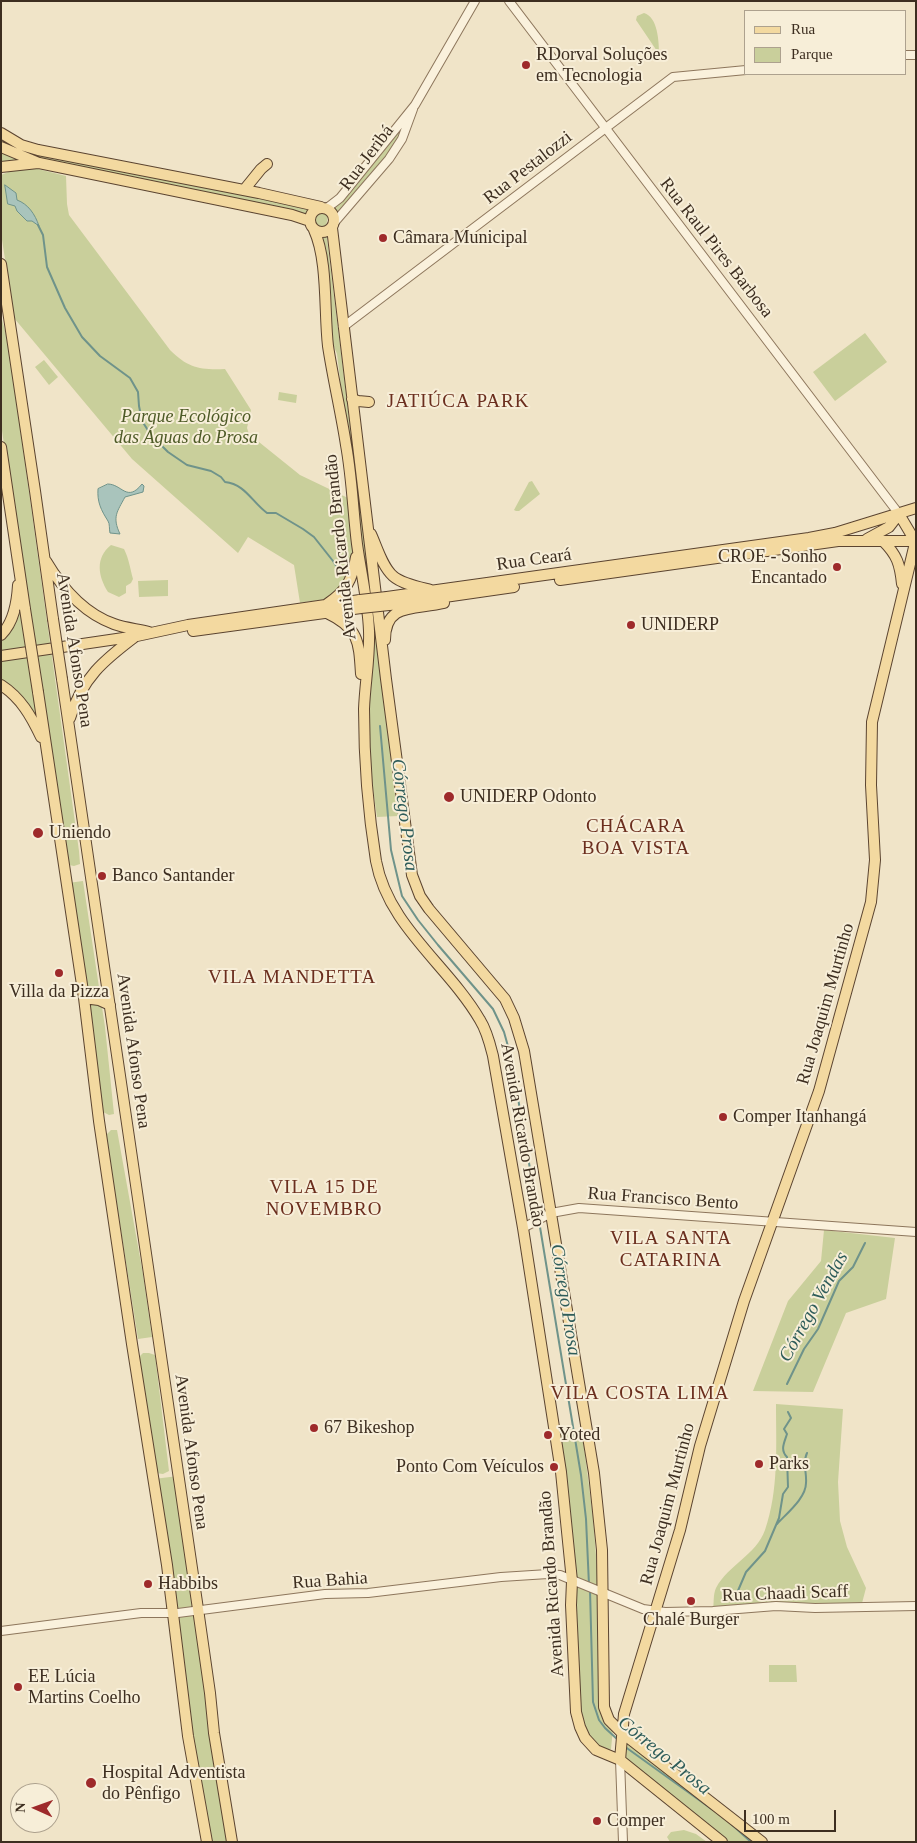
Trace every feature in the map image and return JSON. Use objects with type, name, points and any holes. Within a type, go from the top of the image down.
[{"type":"main road","points":[[1,133],[21,145],[38,150],[244,190],[324,208],[334,218],[333,226],[324,232],[292,215],[39,163],[1,147]]},
{"type":"main road","points":[[1,168],[39,163]]},
{"type":"main road","points":[[244,190],[267,164]]},
{"type":"main road","points":[[312,226],[312,212],[324,208]]},
{"type":"main road","name":"Avenida Ricardo Brandão","points":[[312,226],[318,238],[321,254],[330,357],[347,445],[357,544],[369,630],[364,708],[365,743],[370,813],[376,861],[381,880],[397,914],[470,1005],[481,1022],[488,1038],[497,1075],[524,1227],[561,1472],[574,1582],[576,1712],[585,1738],[596,1750],[620,1758],[722,1842]]},
{"type":"main road","name":"Avenida Ricardo Brandão","points":[[333,226],[343,328],[412,876],[424,903],[505,999],[514,1018],[524,1051],[547,1215],[594,1473],[600,1517],[600,1592],[604,1707],[609,1720],[622,1736],[762,1842]]},
{"type":"main road","name":"Avenida Afonso Pena","points":[[1,264],[36,491],[43,556],[69,721],[198,1609],[214,1733],[232,1842]]},
{"type":"main road","points":[[330,357],[335,340],[343,328]]},
{"type":"main road","points":[[352,398],[358,401],[369,402]]},
{"type":"main road","points":[[1,448],[84,998],[99,1121],[132,1344],[154,1479],[188,1736],[206,1842]]},
{"type":"main road","name":"Rua Ceará","points":[[388,601],[434,591],[809,538],[835,533],[916,508]]},
{"type":"main road","points":[[866,540],[889,526],[899,514],[916,540]]},
{"type":"main road","points":[[367,523],[387,569],[394,577],[434,591]]},
{"type":"main road","name":"Rua Ceará","points":[[1,656],[154,633],[202,630],[361,604],[474,593],[838,541],[916,540]]},
{"type":"main road","name":"Rua Joaquim Murtinho","points":[[620,1758],[624,1714],[680,1530],[700,1446],[744,1301],[774,1222],[819,1090],[871,902],[874,860],[871,785],[872,722],[916,540]]},
{"type":"main road","points":[[883,541],[894,552],[904,588]]},
{"type":"main road","points":[[357,544],[353,574],[341,594],[326,609],[351,629],[360,646],[364,708]]},
{"type":"main road","points":[[43,556],[66,590],[88,611],[115,624],[154,633]]},
{"type":"main road","points":[[1,635],[7,629],[13,616],[17,597],[19,564]]},
{"type":"main road","points":[[904,588],[916,570]]},
{"type":"main road","points":[[386,679],[385,635],[390,618],[394,613],[405,609],[429,607],[474,593]]},
{"type":"main road","points":[[69,721],[77,699],[96,669],[137,636]]},
{"type":"main road","points":[[1,685],[13,693],[28,712],[45,746]]},
{"type":"main road","points":[[84,998],[99,1000],[110,1005]]},
{"type":"street","name":"Rua Jeribá","points":[[324,208],[340,198],[414,105],[474,1]]},
{"type":"street","name":"Rua Raul Pires Barbosa","points":[[509,1],[899,514]]},
{"type":"street","name":"Rua Pestalozzi","points":[[343,328],[673,77],[744,70]]},
{"type":"street","name":"Rua Jeribá","points":[[333,226],[389,158],[402,139],[414,105]]},
{"type":"street","name":"Rua Francisco Bento","points":[[524,1227],[547,1215],[579,1208],[916,1232]]},
{"type":"street","name":"Rua Bahia","points":[[1,1631],[141,1613],[173,1613],[325,1594],[368,1593],[501,1577],[548,1574],[560,1575],[643,1609],[654,1611]]},
{"type":"street","name":"Rua Chaadi Scaff","points":[[654,1611],[713,1611],[776,1606],[815,1608],[916,1606]]},
{"type":"street","name":"Rua Joaquim Murtinho","points":[[620,1758],[623,1842]]},
{"type":"green space","points":[[644,13],[649,15],[655,25],[659,54],[636,20],[637,16]]},
{"type":"green space","points":[[399,129],[401,131],[395,143],[371,176],[335,217],[333,211],[335,207]]},
{"type":"green space","points":[[1,137],[310,208],[326,213],[328,216],[326,226],[322,227],[314,222],[70,166],[1,164]]},
{"type":"green space","name":"Parque Ecológico das Águas do Prosa","points":[[16,169],[38,169],[66,176],[69,215],[170,350],[183,361],[195,367],[225,369],[251,410],[247,428],[249,434],[300,475],[348,498],[352,553],[348,580],[342,590],[332,597],[300,603],[294,565],[248,537],[238,553],[132,459],[14,318],[1,233],[1,175]]},
{"type":"green space","points":[[326,231],[398,816],[377,817],[370,768],[367,716],[372,644],[337,354],[332,342],[319,233]]},
{"type":"green space","points":[[1,316],[8,341],[79,851],[80,864],[74,866],[69,865],[49,747],[1,424]]},
{"type":"green space","points":[[865,333],[887,362],[835,401],[813,372]]},
{"type":"green space","points":[[44,360],[58,377],[49,385],[35,367]]},
{"type":"green space","points":[[279,392],[297,395],[296,403],[278,400]]},
{"type":"green space","points":[[532,481],[540,494],[519,511],[514,510],[529,482]]},
{"type":"green space","points":[[111,545],[124,549],[133,579],[126,586],[126,593],[119,597],[108,592],[100,574],[100,561]]},
{"type":"green space","points":[[168,580],[168,596],[139,597],[138,581]]},
{"type":"green space","points":[[19,590],[40,730],[1,681],[1,640],[8,634]]},
{"type":"green space","points":[[83,881],[105,1027],[114,1114],[109,1115],[103,1112],[68,883]]},
{"type":"green space","points":[[111,1130],[117,1130],[143,1274],[152,1337],[138,1339],[106,1135]]},
{"type":"green space","points":[[824,1230],[895,1238],[886,1299],[846,1313],[813,1392],[753,1391],[788,1301],[821,1261]]},
{"type":"green space","points":[[143,1353],[155,1355],[169,1471],[163,1474],[156,1473],[139,1357]]},
{"type":"green space","points":[[776,1404],[843,1409],[838,1482],[840,1521],[847,1547],[866,1588],[861,1607],[713,1611],[716,1588],[721,1580],[749,1553],[761,1539],[765,1530],[775,1483]]},
{"type":"green space","points":[[558,1427],[582,1431],[593,1517],[599,1593],[600,1694],[613,1729],[611,1749],[606,1751],[598,1747],[582,1726]]},
{"type":"green space","points":[[178,1476],[232,1842],[207,1842],[154,1479]]},
{"type":"green space","points":[[769,1665],[796,1665],[797,1682],[769,1682]]},
{"type":"green space","points":[[621,1732],[762,1842],[722,1842],[620,1760]]},
{"type":"green space","points":[[684,1830],[696,1834],[707,1842],[670,1842],[667,1837],[671,1832]]},
{"type":"water","points":[[5,185],[16,193],[17,200],[31,210],[39,226],[32,221],[27,221],[17,211],[15,206],[8,204]]},
{"type":"water","points":[[108,484],[128,492],[132,492],[142,484],[144,486],[143,492],[125,497],[116,515],[116,523],[120,534],[110,533],[109,522],[99,502],[98,489]]},
{"type":"waterway","name":"Córrego Prosa","points":[[38,225],[43,235],[47,267],[65,308],[82,337],[100,356],[130,378],[138,392],[142,421],[151,435],[168,452],[187,465],[211,471],[225,482],[238,486],[267,513],[276,513],[303,529],[314,537],[340,572]]},
{"type":"waterway","name":"Córrego Prosa","points":[[380,726],[391,850],[402,896],[438,945],[493,1009],[504,1032],[511,1057],[538,1216]]},
{"type":"waterway","name":"Córrego Prosa","points":[[539,1221],[581,1475],[586,1519],[589,1585]]},
{"type":"waterway","name":"Córrego Vendas","points":[[787,1384],[804,1349],[818,1329],[839,1281],[853,1267],[865,1243]]},
{"type":"waterway","name":"Córrego Vendas","points":[[737,1593],[746,1572],[765,1551],[779,1518],[783,1494],[788,1487],[787,1457],[783,1449],[787,1434],[784,1429],[791,1418],[788,1412]]},
{"type":"waterway","points":[[777,1524],[803,1494],[806,1483],[805,1464],[807,1453]]},
{"type":"waterway","name":"Córrego Prosa","points":[[590,1590],[593,1702],[599,1720],[617,1739]]},
{"type":"waterway","name":"Córrego Prosa","points":[[624,1746],[713,1810]]},
{"type":"waterway","name":"Córrego Prosa","points":[[729,1822],[751,1842]]},
{"type":"place","name":"RDorval Soluções em Tecnologia","points":[[526,65]]},
{"type":"place","name":"Câmara Municipal","points":[[383,238]]},
{"type":"place","name":"CROE - Sonho Encantado","points":[[837,567]]},
{"type":"place","name":"UNIDERP","points":[[631,625]]},
{"type":"place","name":"UNIDERP Odonto","points":[[449,797]]},
{"type":"place","name":"Uniendo","points":[[38,833]]},
{"type":"place","name":"Banco Santander","points":[[102,876]]},
{"type":"place","name":"Villa da Pizza","points":[[59,973]]},
{"type":"place","name":"Comper Itanhangá","points":[[723,1117]]},
{"type":"place","name":"67 Bikeshop","points":[[314,1428]]},
{"type":"place","name":"Yoted","points":[[548,1435]]},
{"type":"place","name":"Parks","points":[[759,1464]]},
{"type":"place","name":"Ponto Com Veículos","points":[[554,1467]]},
{"type":"place","name":"Habbibs","points":[[148,1584]]},
{"type":"place","name":"Chalé Burger","points":[[691,1601]]},
{"type":"place","name":"EE Lúcia Martins Coelho","points":[[18,1687]]},
{"type":"place","name":"Hospital Adventista do Pênfigo","points":[[91,1783]]},
{"type":"place","name":"Comper","points":[[597,1821]]},
{"type":"district","name":"JATIÚCA PARK","points":[[458,402]]},
{"type":"district","name":"CHÁCARA BOA VISTA","points":[[636,838]]},
{"type":"district","name":"VILA MANDETTA","points":[[292,978]]},
{"type":"district","name":"VILA 15 DE NOVEMBRO","points":[[324,1199]]},
{"type":"district","name":"VILA SANTA CATARINA","points":[[671,1250]]},
{"type":"district","name":"VILA COSTA LIMA","points":[[640,1394]]}]
